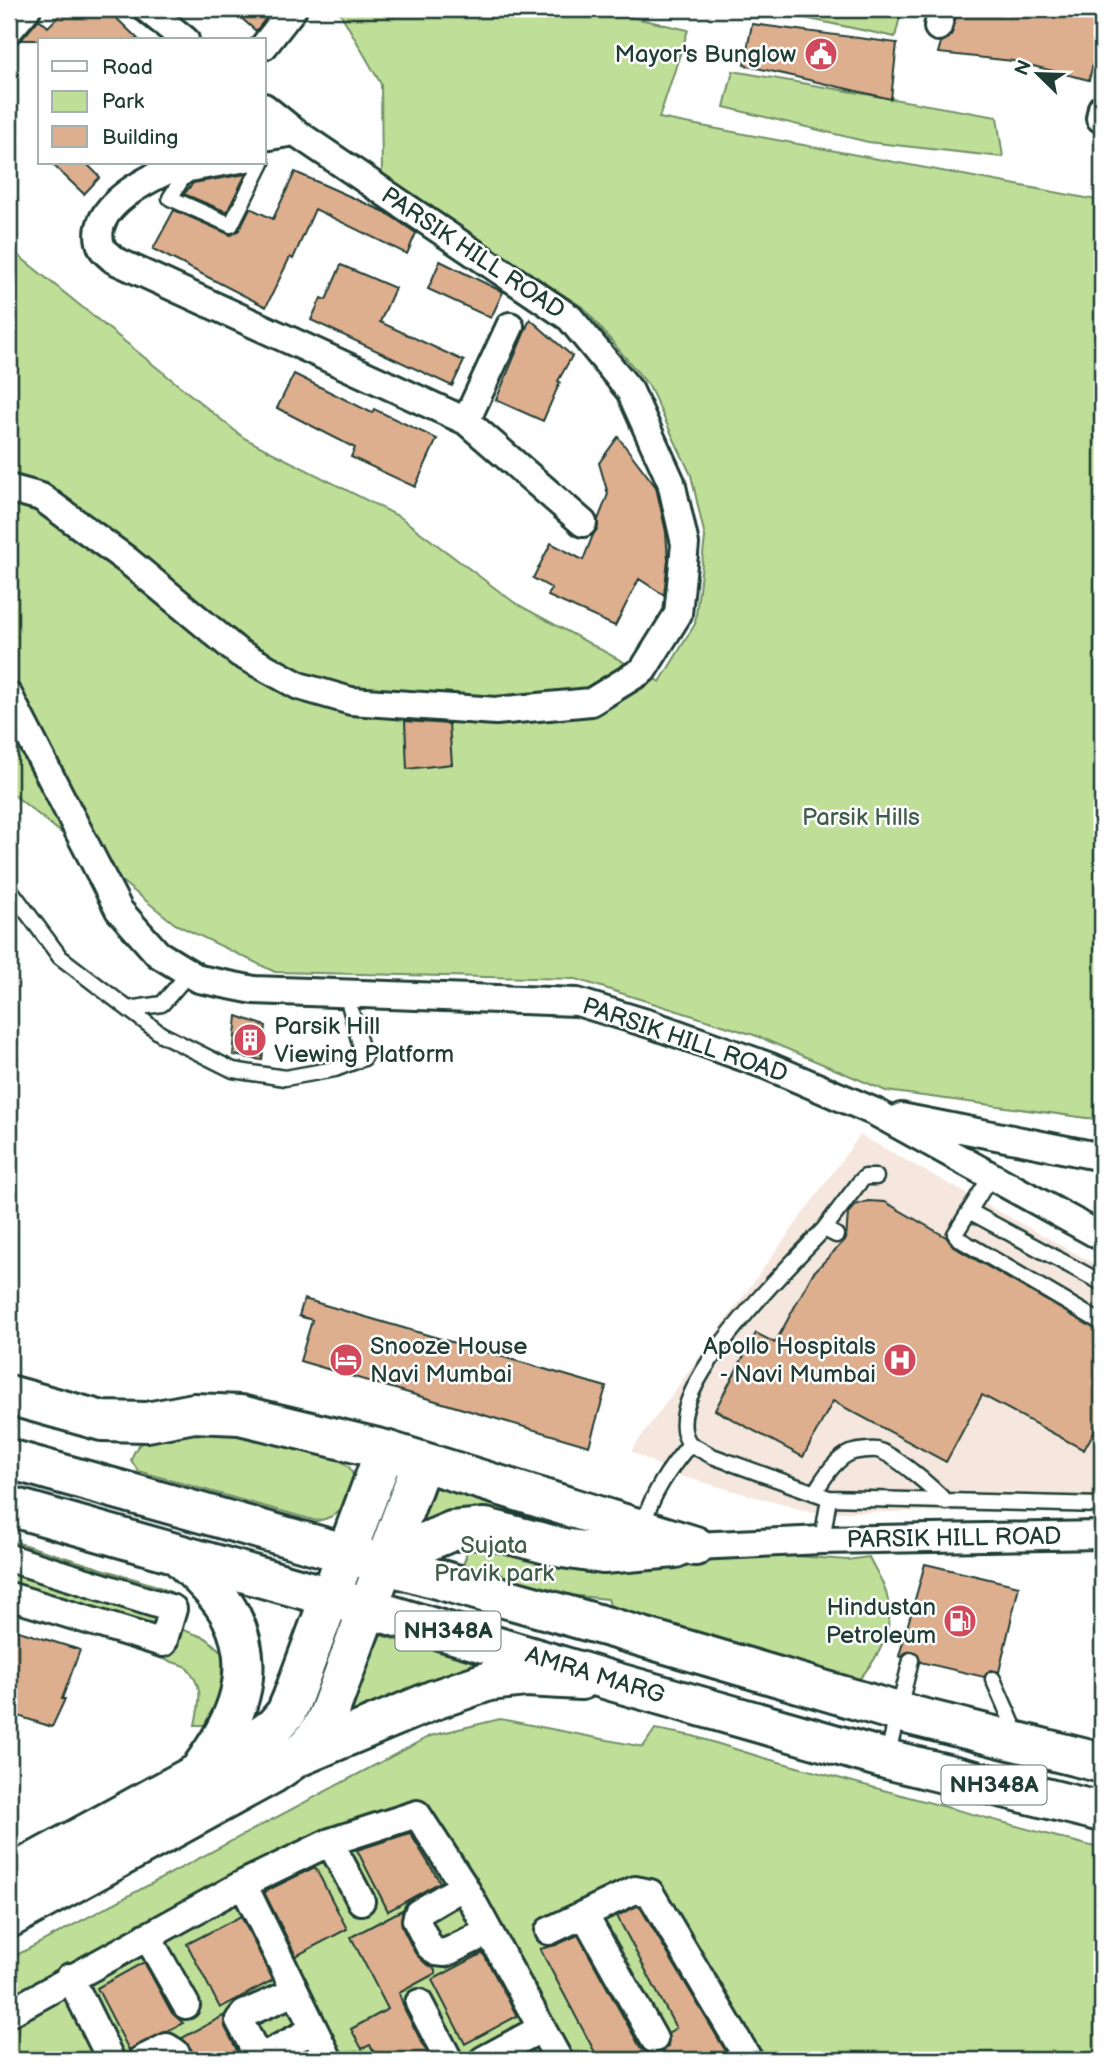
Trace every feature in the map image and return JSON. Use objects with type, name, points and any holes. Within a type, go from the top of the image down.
[{"type":"main road","name":"PARSIK HILL ROAD","points":[[9,1395],[102,1421],[147,1422],[194,1413],[240,1415],[385,1450],[695,1546]]},
{"type":"main road","points":[[9,1876],[198,1773],[274,1727],[286,1713],[385,1450]]},
{"type":"main road","name":"AMRA MARG","points":[[9,1459],[898,1712],[1102,1763]]},
{"type":"main road","points":[[9,1918],[272,1774],[313,1744],[321,1731],[422,1462]]},
{"type":"main road","name":"AMRA MARG","points":[[9,1506],[886,1759],[1102,1812]]},
{"type":"main road","points":[[384,1564],[452,1531],[485,1528],[563,1548],[603,1554],[695,1546]]},
{"type":"main road","points":[[178,1555],[212,1589],[231,1616],[241,1647],[244,1675],[240,1700],[229,1728],[198,1773]]},
{"type":"main road","points":[[300,1756],[445,1696],[494,1680],[526,1676],[615,1682]]},
{"type":"street","points":[[9,30],[27,9]]},
{"type":"street","points":[[148,9],[183,38]]},
{"type":"street","points":[[266,43],[293,9]]},
{"type":"street","name":"PARSIK HILL ROAD","points":[[9,488],[41,497],[137,568],[239,653],[299,685],[351,701],[496,710],[591,702],[643,670],[678,614],[685,544],[671,482],[630,391],[570,318],[266,152]]},
{"type":"street","points":[[182,164],[160,173],[117,200],[105,215],[100,233],[103,248],[114,260],[467,421],[583,523]]},
{"type":"street","points":[[467,421],[510,326]]},
{"type":"street","name":"PARSIK HILL ROAD","points":[[9,696],[119,910],[158,954],[199,979],[254,990],[577,1002],[653,1025],[768,1066],[875,1112],[1102,1237]]},
{"type":"street","points":[[875,1112],[1102,1157]]},
{"type":"street","name":"PARSIK HILL ROAD","points":[[695,1546],[822,1540],[1102,1535]]},
{"type":"street","points":[[9,1558],[173,1609],[163,1643],[9,1596]]},
{"type":"street","points":[[9,2013],[243,1884],[330,1842],[416,1814],[464,1886],[559,2060]]},
{"type":"street","points":[[330,1842],[361,1901]]},
{"type":"street","points":[[243,1884],[329,2060]]},
{"type":"street","points":[[464,1886],[418,1913],[416,1920],[429,1946],[436,1952],[445,1953],[488,1932]]},
{"type":"street","points":[[549,1931],[635,1890],[650,1893],[749,2060]]},
{"type":"street","points":[[584,1914],[654,2039]]},
{"type":"street","points":[[147,1936],[186,2005]]},
{"type":"street","points":[[70,1977],[111,2060]]},
{"type":"street","points":[[295,1992],[244,2014],[239,2020],[252,2048],[257,2054],[265,2055],[313,2030]]},
{"type":"street","points":[[419,2003],[449,2060]]},
{"type":"street","points":[[483,2060],[542,2028]]},
{"type":"street","points":[[141,2060],[167,2048],[175,2052],[180,2060]]},
{"type":"lane","points":[[224,164],[189,174],[182,179],[170,198],[231,225],[260,164]]},
{"type":"lane","points":[[9,888],[60,957],[161,1034],[233,1070],[285,1078],[335,1069],[363,1058],[346,993]]},
{"type":"lane","points":[[128,1009],[162,1004],[189,973]]},
{"type":"lane","points":[[991,1176],[956,1234],[959,1239],[1102,1323]]},
{"type":"lane","points":[[876,1177],[865,1177],[859,1183],[830,1232],[768,1289],[726,1339],[702,1372],[689,1397],[684,1418],[685,1437],[690,1444],[712,1456],[829,1499],[1102,1505]]},
{"type":"lane","points":[[969,1211],[1102,1283]]},
{"type":"lane","points":[[642,1529],[649,1502],[665,1474],[690,1444]]},
{"type":"lane","points":[[814,1493],[834,1465],[850,1452],[878,1450],[916,1475],[946,1502]]},
{"type":"lane","points":[[822,1540],[829,1499]]},
{"type":"lane","points":[[886,1759],[911,1660]]},
{"type":"lane","points":[[993,1679],[1022,1744]]},
{"type":"shaded area","name":"Apollo Hospitals - Navi Mumbai","points":[[860,1135],[1102,1268],[1102,1512],[810,1512],[680,1476],[631,1451]]},
{"type":"green space","name":"Parsik Hills","points":[[338,9],[595,9],[688,30],[659,118],[1102,201],[1102,1120],[886,1091],[754,1035],[576,979],[275,972],[175,924],[9,791],[9,248],[244,438],[400,517],[515,603],[660,682],[695,624],[705,537],[691,475],[649,386],[584,308],[382,178],[381,84]]},
{"type":"green space","points":[[762,9],[902,9],[895,37]]},
{"type":"green space","points":[[733,71],[997,117],[1003,157],[868,142],[724,107]]},
{"type":"green space","points":[[221,1431],[247,1435],[340,1460],[350,1468],[355,1480],[343,1508],[333,1516],[317,1521],[138,1471],[131,1460],[139,1445],[157,1436],[179,1432]]},
{"type":"green space","points":[[429,1475],[634,1530],[402,1544]]},
{"type":"green space","name":"Sujata Pravik park","points":[[466,1530],[847,1560],[869,1557],[883,1583],[889,1605],[884,1642],[856,1683],[612,1611],[608,1599],[455,1584],[466,1557]]},
{"type":"green space","points":[[9,1540],[157,1586],[180,1596],[169,1625],[206,1638],[223,1653],[221,1684],[211,1725],[195,1725],[198,1687],[185,1666],[9,1611]]},
{"type":"green space","points":[[373,1633],[487,1666],[340,1728]]},
{"type":"green space","points":[[500,1719],[643,1747],[655,1729],[693,1736],[764,1758],[1102,1849],[1102,2060],[9,2060],[9,1959],[430,1736]]},
{"type":"building","points":[[66,9],[107,9],[137,38],[21,40],[39,19],[48,27]]},
{"type":"building","points":[[231,9],[273,9],[256,31]]},
{"type":"building","points":[[957,9],[1025,12],[1026,9],[1082,9],[1102,14],[1102,28],[1089,80],[1013,61],[938,53],[941,42],[949,38],[953,31]]},
{"type":"building","name":"Mayor's Bunglow","points":[[752,24],[897,43],[891,99],[744,65]]},
{"type":"building","points":[[52,164],[87,164],[100,177],[84,194]]},
{"type":"building","points":[[295,172],[385,212],[416,233],[407,254],[315,209],[293,259],[290,257],[266,307],[153,249],[174,210],[231,235],[239,230],[250,208],[273,219]]},
{"type":"building","points":[[246,174],[227,212],[184,194],[193,183]]},
{"type":"building","points":[[440,261],[503,292],[491,318],[428,289]]},
{"type":"building","points":[[341,265],[395,288],[380,322],[464,361],[452,386],[311,320],[321,298],[326,300]]},
{"type":"building","points":[[530,319],[572,356],[558,381],[560,382],[543,421],[496,400]]},
{"type":"building","points":[[294,374],[372,413],[374,409],[437,439],[415,487],[351,457],[355,448],[277,408]]},
{"type":"building","points":[[618,437],[656,487],[666,532],[668,560],[664,595],[639,579],[615,626],[548,596],[551,588],[533,578],[551,543],[583,560],[598,527],[608,494],[599,463]]},
{"type":"building","points":[[405,721],[449,724],[452,764],[407,769]]},
{"type":"building","name":"Parsik Hill Viewing Platform","points":[[237,1016],[266,1026],[262,1060],[233,1055]]},
{"type":"building","name":"Apollo Hospitals - Navi Mumbai","points":[[868,1201],[885,1202],[946,1237],[954,1247],[1102,1333],[1102,1417],[1084,1450],[982,1395],[946,1462],[833,1401],[803,1457],[715,1410],[756,1333],[775,1343],[813,1273],[846,1239],[848,1213],[855,1205]]},
{"type":"building","points":[[304,1299],[606,1387],[589,1446],[300,1361],[312,1320],[299,1316]]},
{"type":"building","name":"Hindustan Petroleum","points":[[925,1564],[1019,1586],[999,1672],[990,1670],[984,1677],[920,1662],[918,1654],[913,1651],[899,1656]]},
{"type":"building","points":[[9,1628],[80,1650],[62,1699],[65,1699],[52,1727],[9,1713]]},
{"type":"building","points":[[410,1833],[440,1882],[388,1911],[357,1850]]},
{"type":"building","points":[[315,1867],[347,1929],[296,1956],[264,1892]]},
{"type":"building","points":[[637,1906],[731,2060],[599,2060],[540,1949],[578,1935],[640,2047],[653,2055],[661,2053],[668,2046],[668,2033],[676,2028],[617,1916]]},
{"type":"building","points":[[402,1910],[402,1927],[415,1953],[433,1967],[436,1973],[399,1993],[431,2060],[378,2060],[370,2045],[362,2049],[351,2029],[388,2009],[351,1937]]},
{"type":"building","points":[[241,1916],[273,1980],[220,2008],[187,1944]]},
{"type":"building","points":[[483,1953],[517,2016],[465,2044],[432,1980]]},
{"type":"building","points":[[144,1962],[172,2013],[183,2023],[129,2050],[97,1988]]},
{"type":"building","points":[[225,2015],[225,2027],[242,2060],[196,2060],[182,2038]]},
{"type":"place","name":"Mayor's Bunglow","points":[[821,54]]},
{"type":"place","name":"Parsik Hill Viewing Platform","points":[[250,1040]]},
{"type":"place","name":"Snooze House Navi Mumbai","points":[[346,1360]]},
{"type":"place","name":"Apollo Hospitals - Navi Mumbai","points":[[900,1360]]},
{"type":"place","name":"Hindustan Petroleum","points":[[960,1621]]}]
